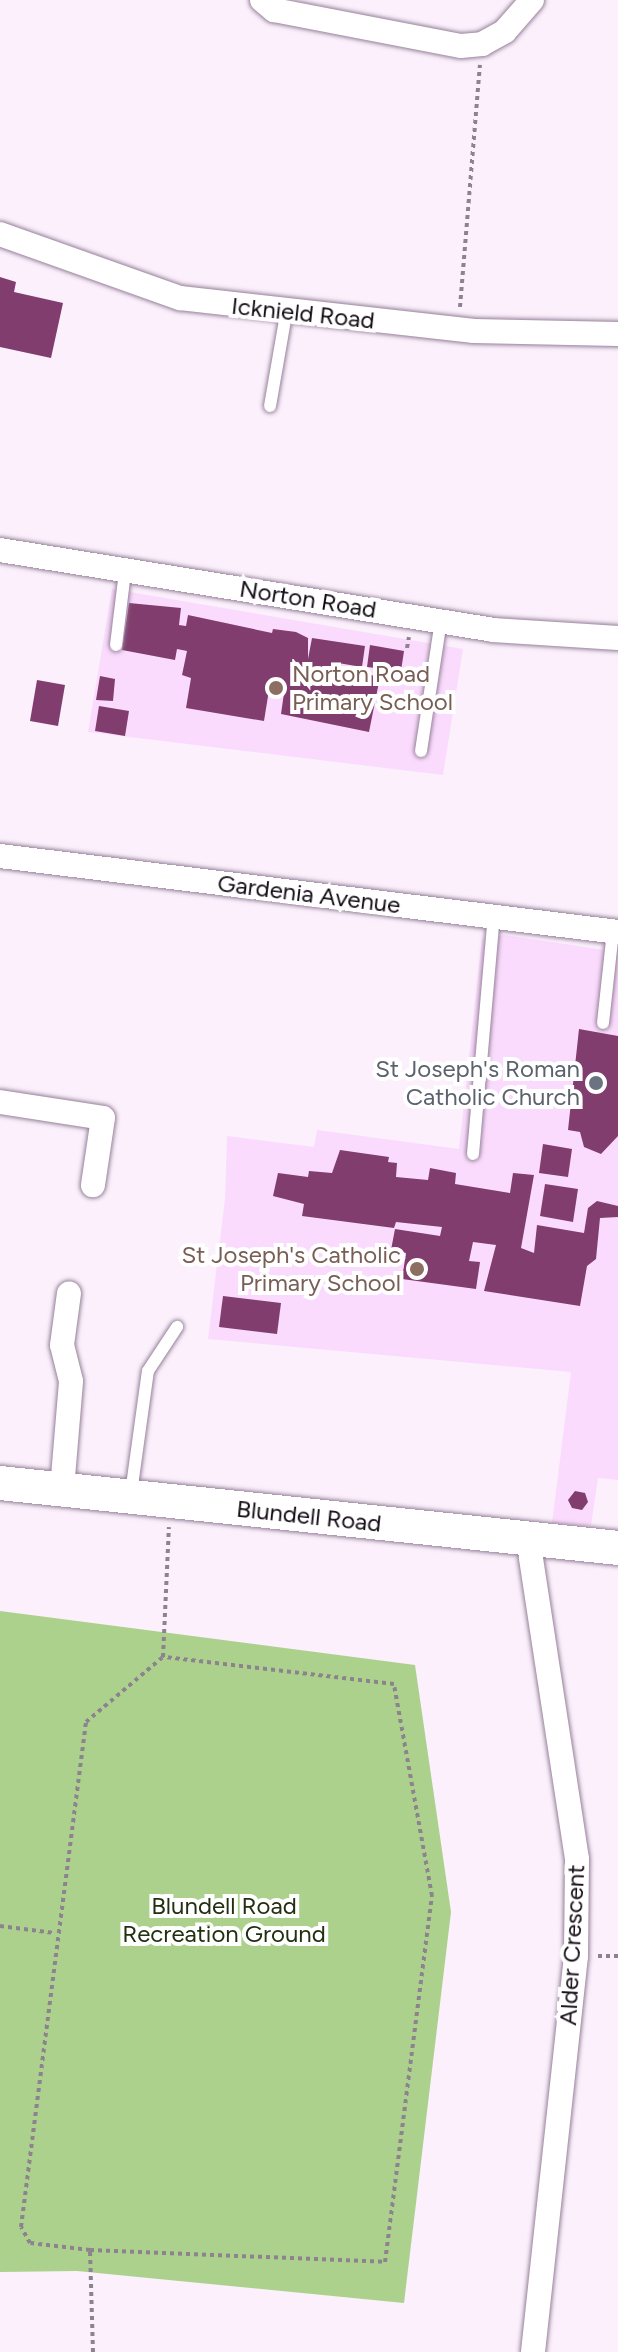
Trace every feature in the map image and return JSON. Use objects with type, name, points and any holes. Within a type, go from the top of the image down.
[{"type":"street","points":[[262,0],[274,10],[461,46],[482,44],[505,31],[532,0]]},
{"type":"street","name":"Icknield Road","points":[[0,234],[180,298],[286,314],[458,329],[618,334]]},
{"type":"street","name":"Norton Road","points":[[0,550],[493,630],[618,638]]},
{"type":"street","name":"Gardenia Avenue","points":[[0,856],[616,931]]},
{"type":"street","points":[[0,1102],[103,1118],[93,1185]]},
{"type":"street","points":[[62,1489],[71,1381],[62,1345],[69,1293]]},
{"type":"street","name":"Blundell Road","points":[[0,1483],[618,1548]]},
{"type":"street","name":"Alder Crescent","points":[[533,2352],[576,1956],[577,1859],[531,1557],[534,1540]]},
{"type":"lane","points":[[270,406],[286,314]]},
{"type":"lane","points":[[116,645],[125,572]]},
{"type":"lane","points":[[421,751],[441,620]]},
{"type":"lane","points":[[473,1154],[494,916]]},
{"type":"lane","points":[[603,1023],[616,931]]},
{"type":"lane","points":[[131,1496],[148,1371],[177,1327]]},
{"type":"path","points":[[458,329],[482,44]]},
{"type":"path","points":[[163,1657],[170,1517]]},
{"type":"path","points":[[163,1657],[394,1684],[432,1896],[385,2262],[90,2250],[30,2243],[21,2227],[55,1933],[86,1722],[163,1657]]},
{"type":"path","points":[[0,1926],[55,1933]]},
{"type":"path","points":[[90,2250],[93,2352]]},
{"type":"shaded area","name":"Norton Road Primary School","points":[[112,589],[463,649],[443,775],[88,732]]},
{"type":"shaded area","name":"St Joseph's Catholic Primary School","points":[[505,935],[618,952],[618,1480],[598,1478],[591,1526],[552,1523],[571,1372],[208,1339],[225,1199],[227,1136],[314,1147],[317,1130],[459,1149],[482,939]]},
{"type":"green space","name":"Blundell Road Recreation Ground","points":[[0,1611],[415,1665],[451,1912],[404,2303],[77,2271],[0,2272]]},
{"type":"building","points":[[0,277],[16,282],[14,292],[63,303],[51,358],[0,347]]},
{"type":"building","points":[[129,603],[181,608],[179,625],[186,626],[188,615],[272,633],[273,629],[296,632],[308,638],[308,659],[312,638],[365,646],[362,667],[338,663],[337,668],[380,677],[369,732],[281,714],[284,693],[269,690],[264,721],[186,708],[191,678],[182,675],[187,651],[177,649],[175,660],[122,650]]},
{"type":"building","points":[[370,645],[404,651],[401,671],[367,667]]},
{"type":"building","points":[[100,676],[115,679],[113,701],[96,700]]},
{"type":"building","points":[[37,680],[65,685],[58,726],[30,721]]},
{"type":"building","points":[[99,706],[129,711],[125,736],[95,731]]},
{"type":"building","name":"St Joseph's Roman Catholic Church","points":[[579,1029],[618,1036],[618,1136],[601,1154],[584,1147],[580,1132],[568,1130]]},
{"type":"building","points":[[543,1144],[572,1149],[568,1177],[539,1173]]},
{"type":"building","points":[[340,1150],[389,1157],[388,1162],[397,1163],[396,1177],[428,1180],[430,1168],[456,1173],[455,1184],[510,1193],[513,1173],[534,1175],[521,1248],[534,1253],[537,1225],[584,1233],[588,1208],[597,1201],[618,1206],[618,1217],[600,1218],[596,1259],[587,1266],[580,1306],[484,1291],[496,1245],[473,1242],[469,1261],[480,1262],[476,1289],[402,1279],[406,1253],[391,1250],[395,1229],[440,1236],[442,1227],[396,1222],[394,1228],[302,1216],[304,1204],[273,1196],[278,1173],[308,1177],[309,1171],[332,1173]]},
{"type":"building","points":[[545,1184],[578,1189],[573,1222],[540,1216]]},
{"type":"building","points":[[223,1296],[281,1303],[277,1334],[219,1327]]},
{"type":"building","points":[[575,1491],[585,1493],[588,1502],[582,1510],[572,1508],[568,1500]]},
{"type":"place","name":"Norton Road Primary School","points":[[276,688]]},
{"type":"place","name":"St Joseph's Roman Catholic Church","points":[[596,1083]]},
{"type":"place","name":"St Joseph's Catholic Primary School","points":[[417,1269]]}]
